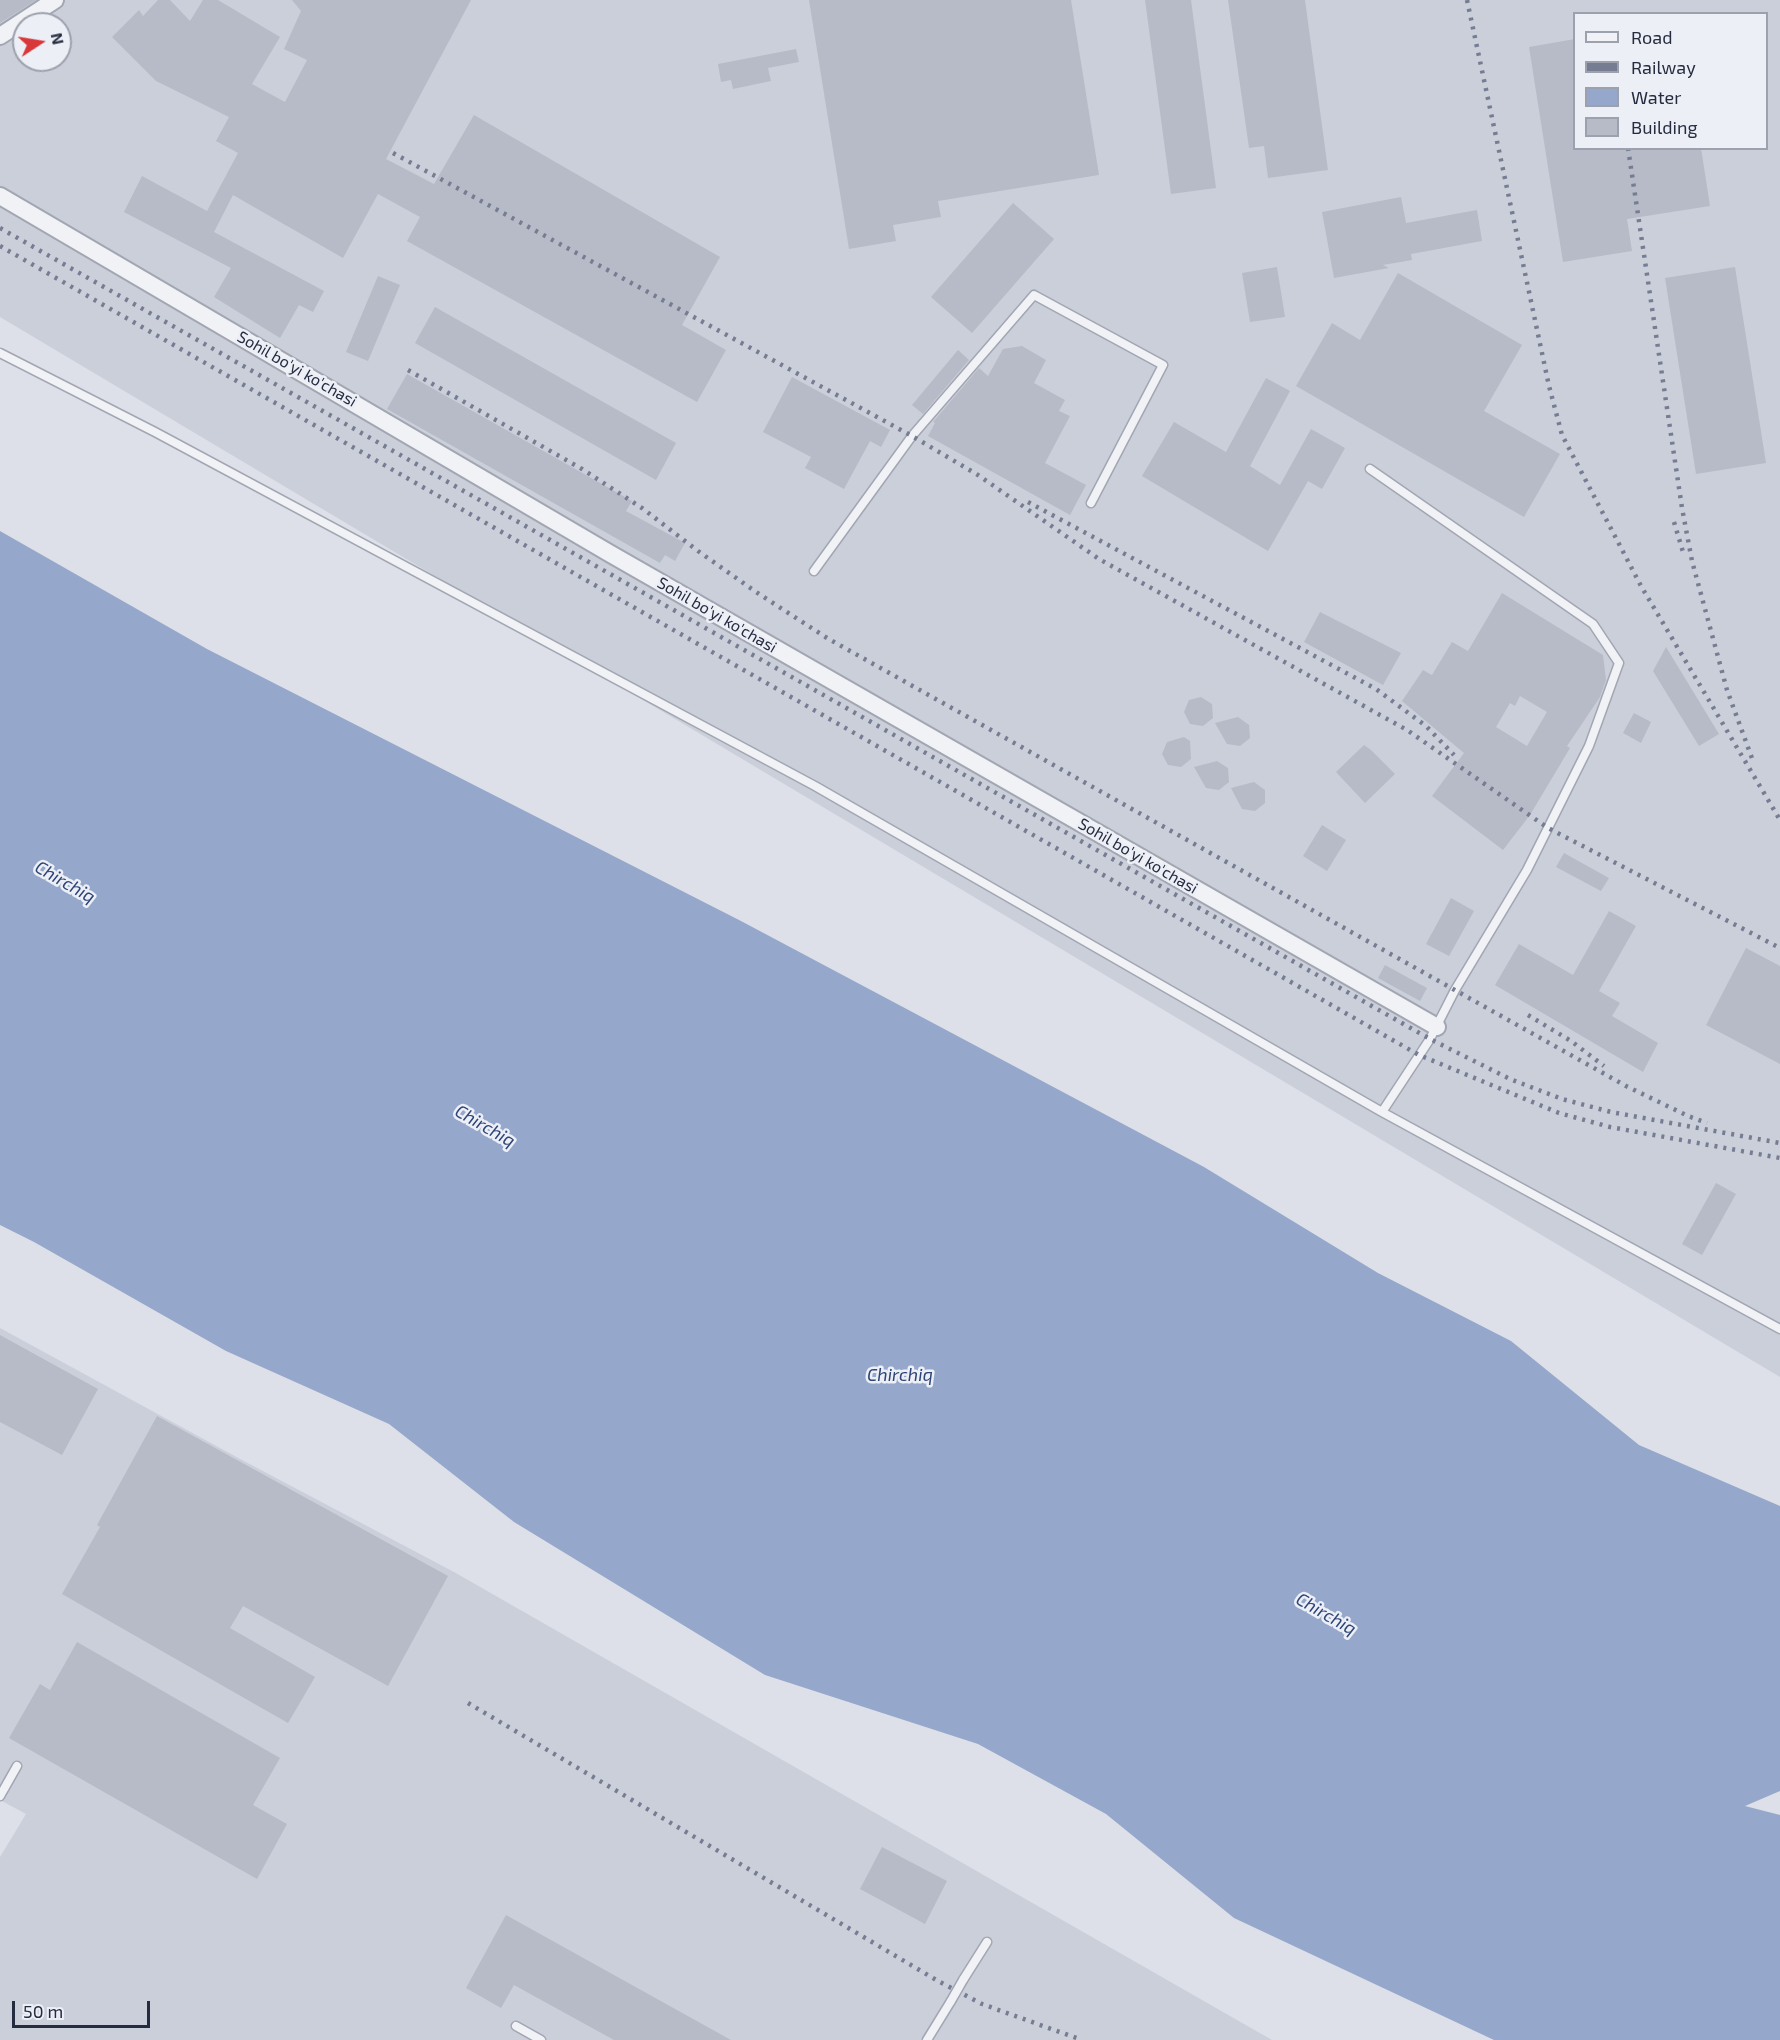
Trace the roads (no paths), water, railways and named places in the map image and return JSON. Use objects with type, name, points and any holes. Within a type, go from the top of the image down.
[{"type":"street","points":[[0,36],[55,0]]},
{"type":"street","name":"Sohil bo'yi ko'chasi","points":[[0,196],[609,553],[1437,1027]]},
{"type":"lane","points":[[814,572],[912,436],[1034,295],[1163,365],[1091,502]]},
{"type":"lane","points":[[0,353],[165,438],[815,786],[1382,1112],[1780,1329]]},
{"type":"lane","points":[[1370,468],[1593,624],[1619,663],[1589,746],[1527,870],[1455,990],[1437,1027],[1382,1112]]},
{"type":"lane","points":[[0,1796],[17,1766]]},
{"type":"lane","points":[[927,2040],[987,1942]]},
{"type":"lane","points":[[516,2026],[542,2040]]},
{"type":"water","name":"Chirchiq","points":[[0,531],[207,649],[741,921],[1204,1167],[1378,1273],[1511,1341],[1639,1445],[1780,1506],[1780,1791],[1745,1806],[1780,1815],[1780,2040],[1494,2040],[1234,1918],[1106,1814],[978,1744],[765,1675],[514,1522],[389,1424],[226,1351],[0,1225]]},
{"type":"railway","points":[[1467,0],[1549,386],[1562,435],[1641,586],[1780,820]]},
{"type":"railway","points":[[1628,150],[1692,561],[1727,690],[1753,761]]},
{"type":"railway","points":[[393,153],[912,436],[978,475],[1099,559],[1407,730],[1548,828],[1780,948]]},
{"type":"railway","points":[[0,228],[1430,1039],[1510,1079],[1562,1099],[1611,1112],[1780,1143]]},
{"type":"railway","points":[[0,246],[1419,1055],[1559,1113],[1610,1127],[1780,1158]]},
{"type":"railway","points":[[408,370],[582,469],[642,508],[756,592],[827,638],[1626,1086],[1707,1123]]},
{"type":"railway","points":[[1028,502],[1376,689],[1426,726],[1454,755]]},
{"type":"railway","points":[[1674,522],[1683,552]]},
{"type":"railway","points":[[1528,1015],[1571,1041],[1604,1066]]},
{"type":"railway","points":[[468,1703],[938,1981],[982,2004],[1082,2040]]}]
